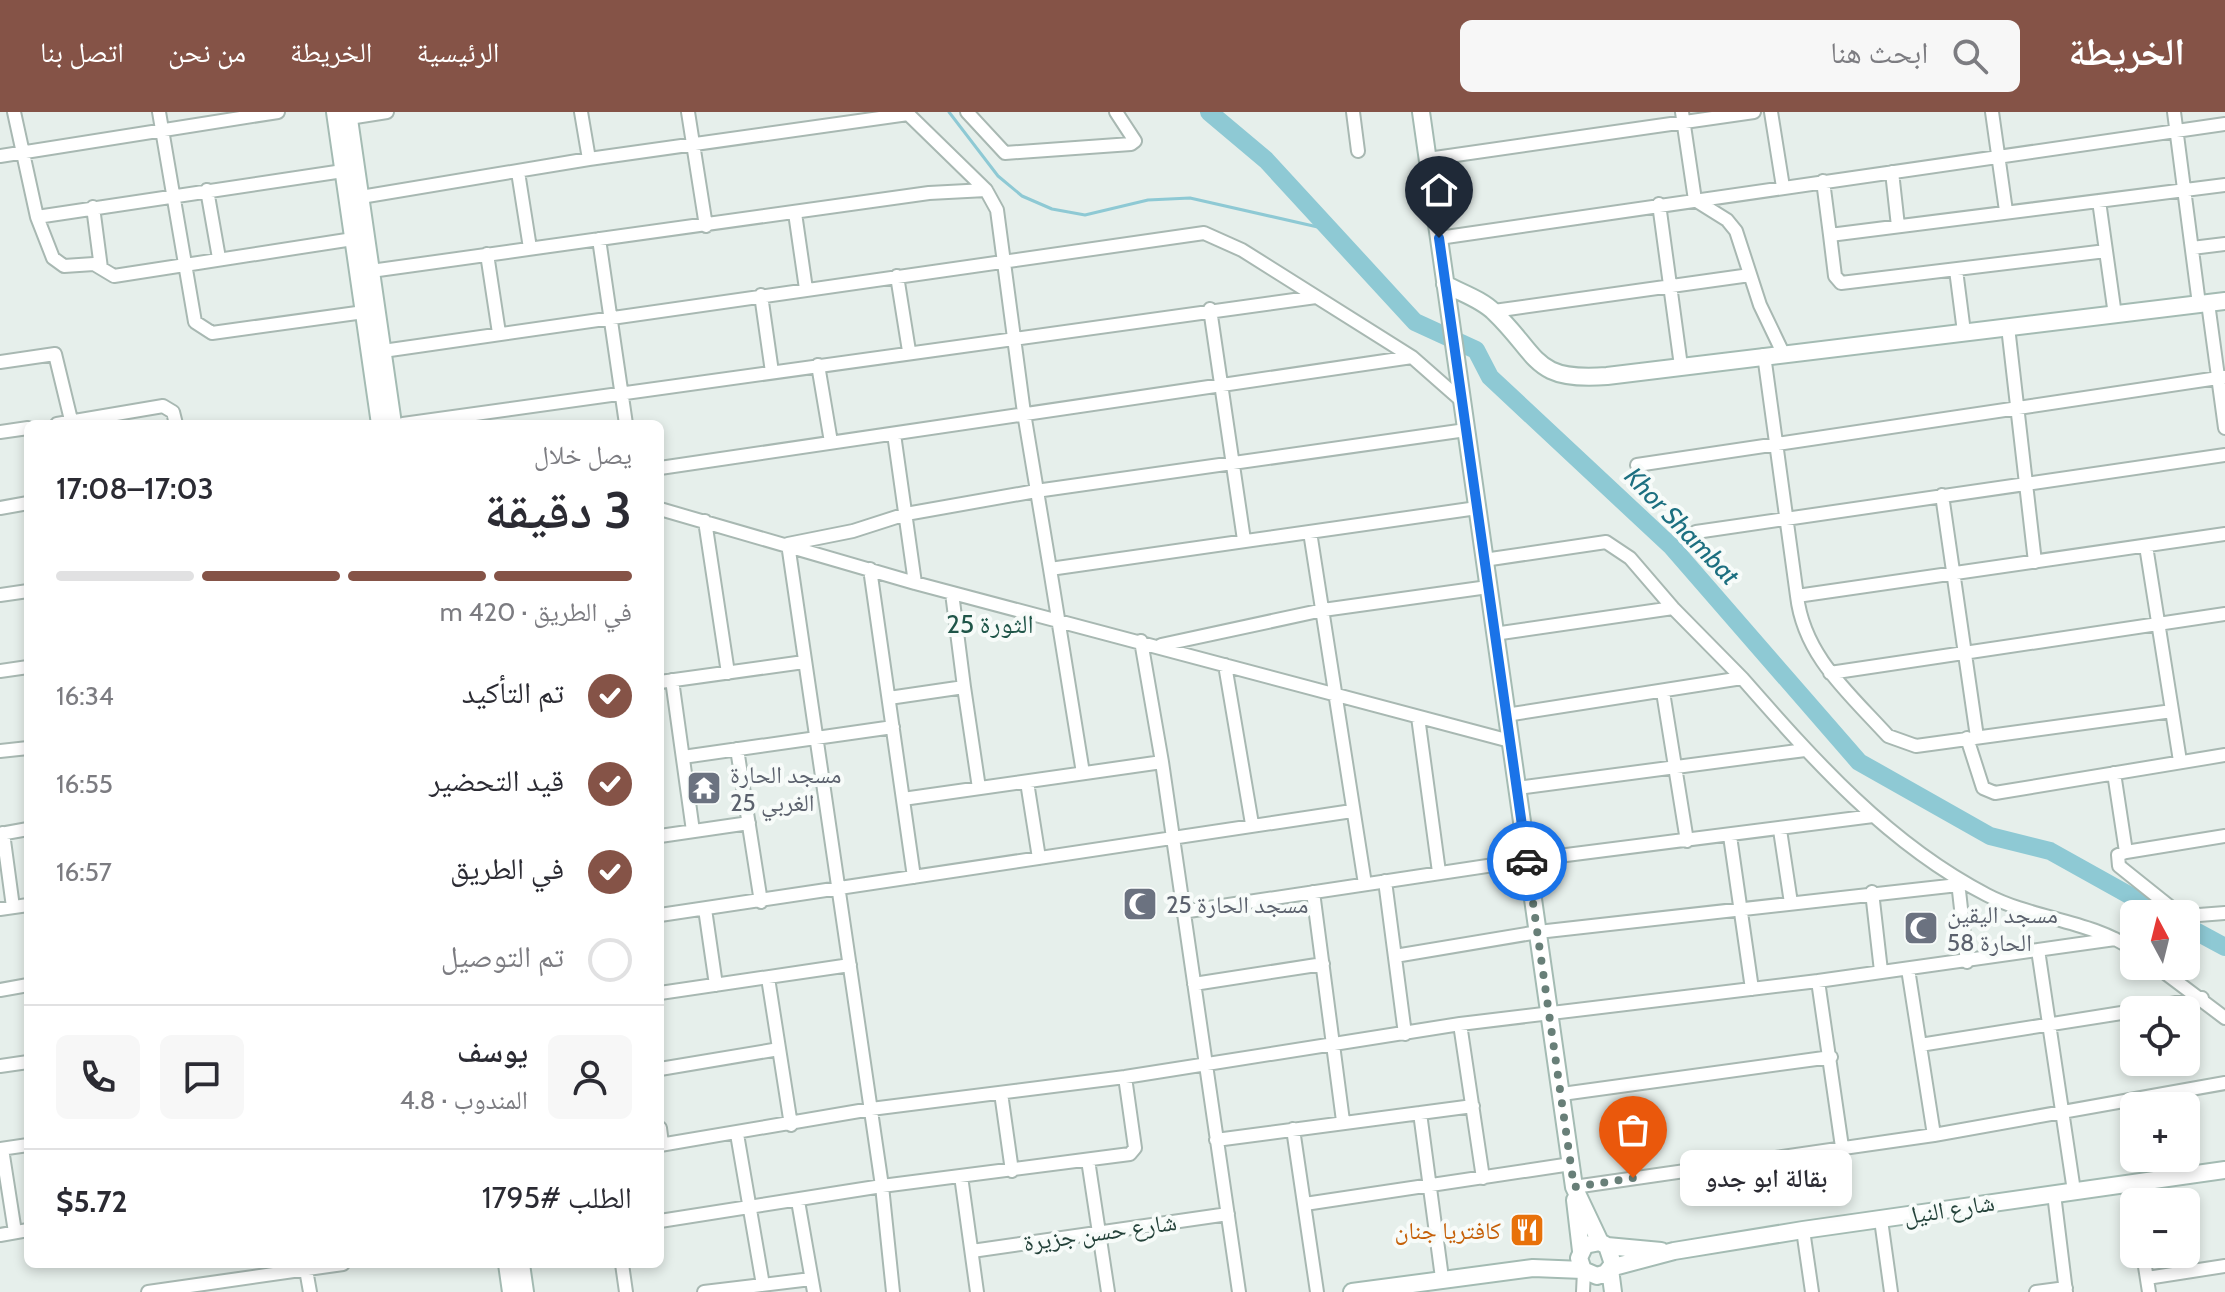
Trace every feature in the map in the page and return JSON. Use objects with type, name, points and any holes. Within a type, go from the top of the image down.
[{"type":"street","points":[[14,112],[37,217],[58,263],[64,266],[94,264],[114,276],[353,239]]},
{"type":"street","points":[[159,112],[195,322],[212,333],[364,312]]},
{"type":"street","points":[[0,156],[278,112]]},
{"type":"street","points":[[344,114],[387,112]]},
{"type":"street","points":[[581,112],[589,159]]},
{"type":"street","points":[[688,112],[706,226]]},
{"type":"street","points":[[967,112],[1005,153],[1131,144],[1135,141],[1134,135],[1116,112]]},
{"type":"street","points":[[1353,112],[1358,151]]},
{"type":"street","points":[[1421,112],[1551,1014],[1575,1190],[1580,1252],[1585,1271],[1599,1292]]},
{"type":"street","points":[[1428,159],[1682,117],[1754,112]]},
{"type":"street","points":[[1771,112],[1783,187]]},
{"type":"street","points":[[1992,112],[2006,211]]},
{"type":"street","points":[[2174,112],[2192,248],[2211,303],[2222,378],[2225,428]]},
{"type":"street","points":[[361,197],[589,159],[907,113],[986,190],[997,210],[1024,413],[1083,773]]},
{"type":"street","points":[[344,114],[343,171],[379,420]]},
{"type":"street","points":[[344,114],[361,197],[392,420]]},
{"type":"street","points":[[1682,117],[1695,200],[1727,220],[1736,231],[1750,275],[1783,353]]},
{"type":"street","points":[[1439,238],[2225,124]]},
{"type":"street","points":[[37,217],[343,171]]},
{"type":"street","points":[[518,172],[530,248]]},
{"type":"street","points":[[1892,172],[1898,226]]},
{"type":"street","points":[[1823,181],[1835,276],[1841,283],[2106,251]]},
{"type":"street","points":[[1830,235],[2225,185]]},
{"type":"street","points":[[207,190],[219,258]]},
{"type":"street","points":[[371,271],[949,191],[986,190]]},
{"type":"street","points":[[2099,201],[2115,315]]},
{"type":"street","points":[[1659,204],[1681,366]]},
{"type":"street","points":[[93,207],[101,268]]},
{"type":"street","points":[[795,213],[806,289]]},
{"type":"street","points":[[383,351],[1204,233],[1242,250],[1412,357],[1462,399]]},
{"type":"street","points":[[599,239],[625,420]]},
{"type":"street","points":[[2192,248],[2225,244]]},
{"type":"street","points":[[487,254],[499,333]]},
{"type":"street","points":[[1956,270],[1964,332]]},
{"type":"street","points":[[1494,311],[1750,275]]},
{"type":"street","points":[[897,276],[909,351]]},
{"type":"street","points":[[1446,290],[1494,311],[1542,366],[1567,377],[2211,303]]},
{"type":"street","points":[[761,295],[772,372]]},
{"type":"street","points":[[433,420],[1013,336],[1316,297]]},
{"type":"street","points":[[1210,309],[1244,540]]},
{"type":"street","points":[[2008,327],[2035,562]]},
{"type":"street","points":[[0,362],[55,354],[71,420]]},
{"type":"street","points":[[1764,355],[1803,631],[1830,673],[1888,736],[1903,744],[1916,746],[2172,711]]},
{"type":"street","points":[[664,467],[1412,357]]},
{"type":"street","points":[[818,365],[831,442]]},
{"type":"street","points":[[1637,465],[1776,446],[2017,406],[2222,378]]},
{"type":"street","points":[[88,420],[163,406],[173,412],[175,420]]},
{"type":"street","points":[[0,432],[24,429]]},
{"type":"street","points":[[788,544],[853,531],[906,514],[1036,491],[1466,430]]},
{"type":"street","points":[[894,434],[915,583]]},
{"type":"street","points":[[1696,532],[2225,455]]},
{"type":"street","points":[[1942,495],[1964,651],[1972,738],[1983,788],[1995,793],[2225,755]]},
{"type":"street","points":[[0,508],[24,504]]},
{"type":"street","points":[[1050,569],[1477,508]]},
{"type":"street","points":[[664,510],[915,583],[1159,645],[1510,741]]},
{"type":"street","points":[[705,521],[728,673]]},
{"type":"street","points":[[1310,532],[1365,884]]},
{"type":"street","points":[[1797,596],[2225,534]]},
{"type":"street","points":[[1484,560],[1606,542],[1630,558],[1805,750],[1873,816],[1963,883],[2010,904],[2120,942]]},
{"type":"street","points":[[788,544],[882,1186],[893,1292]]},
{"type":"street","points":[[2146,546],[2180,761]]},
{"type":"street","points":[[870,569],[914,877]]},
{"type":"street","points":[[1159,645],[1323,610],[1488,587]]},
{"type":"street","points":[[0,595],[24,592]]},
{"type":"street","points":[[952,593],[979,788]]},
{"type":"street","points":[[1494,634],[1673,608]]},
{"type":"street","points":[[1830,673],[2225,614]]},
{"type":"street","points":[[1141,641],[1162,762],[1170,837],[1239,1292]]},
{"type":"street","points":[[693,831],[683,757],[666,681],[804,662]]},
{"type":"street","points":[[1225,665],[1252,824]]},
{"type":"street","points":[[0,671],[24,668]]},
{"type":"street","points":[[1506,715],[1742,678]]},
{"type":"street","points":[[889,698],[964,687]]},
{"type":"street","points":[[1663,692],[1687,841]]},
{"type":"street","points":[[1418,717],[1439,872]]},
{"type":"street","points":[[683,757],[893,727]]},
{"type":"street","points":[[0,751],[24,748]]},
{"type":"street","points":[[737,749],[761,902]]},
{"type":"street","points":[[1517,788],[1805,750]]},
{"type":"street","points":[[903,799],[1162,762]]},
{"type":"street","points":[[2114,773],[2126,852]]},
{"type":"street","points":[[1027,782],[1039,858]]},
{"type":"street","points":[[664,914],[1352,811]]},
{"type":"street","points":[[1182,912],[1439,872],[1873,816]]},
{"type":"street","points":[[664,835],[749,823]]},
{"type":"street","points":[[7,908],[2,834],[24,830]]},
{"type":"street","points":[[1780,830],[1791,903]]},
{"type":"street","points":[[1730,836],[1752,989]]},
{"type":"street","points":[[2162,900],[2119,866],[2117,858],[2126,852],[2225,836]]},
{"type":"street","points":[[1385,881],[1405,1034]]},
{"type":"street","points":[[1395,956],[1538,932],[1963,883]]},
{"type":"street","points":[[1963,883],[1967,962]]},
{"type":"street","points":[[1313,892],[1343,1121]]},
{"type":"street","points":[[1872,892],[1881,971]]},
{"type":"street","points":[[705,909],[716,985]]},
{"type":"street","points":[[2200,915],[2225,913]]},
{"type":"street","points":[[664,1145],[871,1109],[1125,1077],[1460,1024],[1967,962],[2115,939]]},
{"type":"street","points":[[2038,950],[2074,1191]]},
{"type":"street","points":[[1194,984],[1323,964]]},
{"type":"street","points":[[664,992],[850,965]]},
{"type":"street","points":[[1908,969],[1934,1135]]},
{"type":"street","points":[[768,978],[791,1125]]},
{"type":"street","points":[[2176,980],[2225,1018]]},
{"type":"street","points":[[1818,981],[1842,1147]]},
{"type":"street","points":[[0,990],[24,986]]},
{"type":"street","points":[[1920,1045],[2120,1013]]},
{"type":"street","points":[[1460,1024],[1483,1178]]},
{"type":"street","points":[[664,1068],[779,1049]]},
{"type":"street","points":[[1562,1094],[1831,1057]]},
{"type":"street","points":[[0,1066],[24,1063]]},
{"type":"street","points":[[664,1220],[882,1186],[1012,1171],[1134,1152],[1125,1077]]},
{"type":"street","points":[[1575,1190],[1934,1135],[2225,1083]]},
{"type":"street","points":[[1001,1093],[1012,1171]]},
{"type":"street","points":[[1216,1140],[1473,1106]]},
{"type":"street","points":[[1420,1113],[1442,1278]]},
{"type":"street","points":[[1293,1129],[1317,1292]]},
{"type":"street","points":[[737,1134],[763,1285]]},
{"type":"street","points":[[0,1235],[21,1231],[1,1149],[24,1146]]},
{"type":"street","points":[[1088,1160],[1108,1292]]},
{"type":"street","points":[[1305,1204],[1571,1164]]},
{"type":"street","name":"شارع النيل","points":[[1610,1269],[1674,1251],[1803,1230],[2225,1170]]},
{"type":"street","points":[[961,1176],[977,1292]]},
{"type":"street","points":[[2132,1183],[2133,1188]]},
{"type":"street","points":[[1575,1190],[1613,1259],[1610,1269],[1613,1292]]},
{"type":"street","points":[[2036,1292],[2066,1290],[2054,1194]]},
{"type":"street","points":[[704,1292],[763,1285],[813,1285],[798,1201]]},
{"type":"street","name":"شارع حسن جزيرة","points":[[972,1251],[1228,1214]]},
{"type":"street","points":[[1881,1220],[1891,1292]]},
{"type":"street","points":[[1803,1230],[1812,1292]]},
{"type":"street","points":[[1533,1268],[1580,1252],[1592,1242],[1604,1244]]},
{"type":"street","name":"شارع النيل","points":[[1604,1244],[1674,1251]]},
{"type":"street","points":[[148,1292],[300,1268]]},
{"type":"street","points":[[306,1268],[310,1292]]},
{"type":"street","points":[[508,1268],[511,1292]]},
{"type":"street","points":[[522,1268],[525,1292]]},
{"type":"street","points":[[623,1268],[626,1292]]},
{"type":"street","points":[[1352,1292],[1533,1268],[1601,1275],[1610,1269]]},
{"type":"street","points":[[2145,1268],[2149,1292]]},
{"type":"street","points":[[2147,1278],[2225,1269]]},
{"type":"street","points":[[1583,1292],[1585,1271]]},
{"type":"waterway","points":[[949,112],[998,176],[1022,196],[1052,209],[1085,215],[1148,200],[1190,198],[1331,230]]},
{"type":"waterway","name":"Khor Shambat","points":[[1209,112],[1266,160],[1415,322],[1476,350],[1490,377],[1672,547],[1859,762],[1990,836],[2050,851],[2138,900]]},
{"type":"waterway","name":"Khor Shambat","points":[[2200,934],[2225,947]]},
{"type":"way so far","points":[[1527,861],[1574,1187],[1633,1178]]},
{"type":"place","name":"مسجد الحارة 25 الغربي","points":[[704,788]]},
{"type":"place","name":"مسجد الحارة 25","points":[[1140,904]]},
{"type":"place","name":"مسجد اليقين الحارة 58","points":[[1921,928]]},
{"type":"place","name":"بقالة ابو جدو","points":[[1633,1178]]},
{"type":"place","name":"كافتريا جنان","points":[[1527,1230]]},
{"type":"district","name":"الثورة 25","points":[[990,624]]},
{"type":"route","points":[[1439,238],[1527,861]]}]
